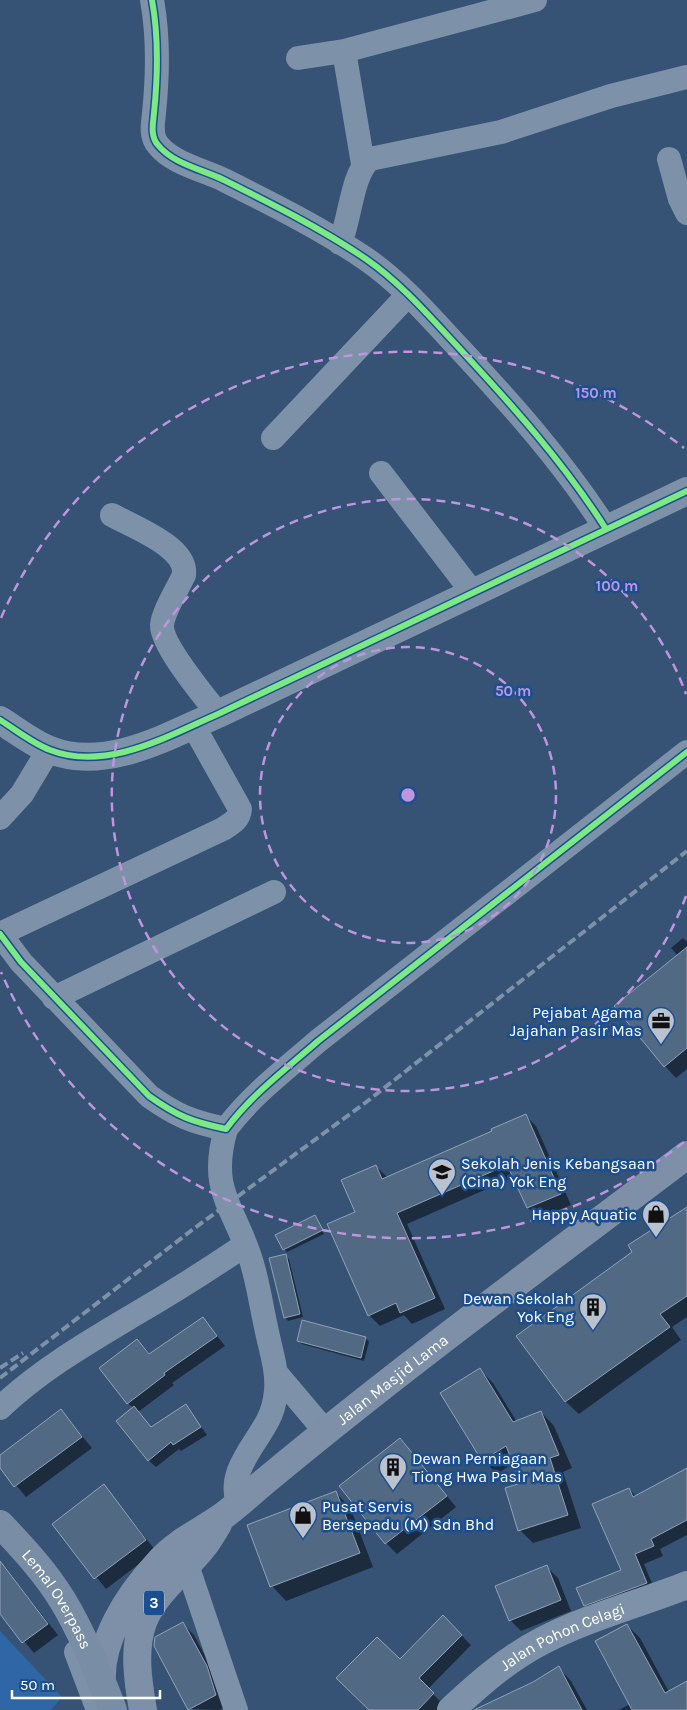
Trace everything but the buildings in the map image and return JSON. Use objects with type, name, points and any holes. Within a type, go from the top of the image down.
[{"type":"highway","name":"Jalan Masjid Lama","points":[[106,1710],[101,1670],[115,1625],[131,1598],[161,1560],[191,1535],[230,1510],[325,1431],[687,1155]]},
{"type":"highway","name":"Jalan Masjid Lama","points":[[143,1710],[138,1682],[138,1660],[144,1622],[159,1596],[205,1546],[230,1510]]},
{"type":"main road","name":"Lemal Overpass","points":[[0,1524],[31,1557],[63,1600],[97,1667],[113,1710]]},
{"type":"street","points":[[152,0],[157,31],[158,72],[152,127],[158,146],[179,160],[262,199],[340,243],[367,260],[408,295],[545,443],[606,529]]},
{"type":"street","points":[[298,58],[344,51],[535,0]]},
{"type":"street","points":[[344,51],[363,164]]},
{"type":"street","points":[[340,243],[353,201],[358,172],[363,164],[370,159],[501,132],[602,99],[687,76]]},
{"type":"street","points":[[669,158],[680,199],[687,213]]},
{"type":"street","points":[[273,438],[408,295]]},
{"type":"street","points":[[381,473],[473,593]]},
{"type":"street","points":[[0,720],[50,750],[68,755],[89,757],[120,753],[218,714],[687,491]]},
{"type":"street","points":[[112,515],[174,549],[182,558],[186,567],[162,625],[164,634],[176,658],[218,714]]},
{"type":"street","points":[[193,725],[240,809],[239,816],[235,821],[223,829],[0,934],[21,962],[54,998],[149,1096],[173,1113],[194,1123],[226,1129]]},
{"type":"street","points":[[0,818],[22,794],[50,750]]},
{"type":"street","points":[[230,1510],[237,1479],[247,1453],[269,1420],[275,1396],[276,1374],[256,1280],[245,1245],[223,1193],[219,1153],[226,1129],[237,1114],[272,1080],[318,1041],[687,752]]},
{"type":"street","points":[[54,998],[274,892]]},
{"type":"street","points":[[0,1408],[32,1380],[86,1343],[198,1277],[245,1245]]},
{"type":"street","points":[[276,1374],[325,1431]]},
{"type":"street","points":[[0,1530],[28,1565],[66,1628],[98,1710]]},
{"type":"street","points":[[187,1566],[236,1710]]},
{"type":"street","name":"Jalan Pohon Celagi","points":[[451,1710],[488,1676],[540,1642],[579,1624],[687,1586]]},
{"type":"street","points":[[66,1628],[80,1636],[91,1638],[105,1633],[115,1625]]},
{"type":"shaded area","points":[[0,1631],[62,1697],[51,1710],[0,1710]]},
{"type":"railway","points":[[0,1378],[192,1230],[365,1103],[687,851]]},
{"type":"railway","points":[[0,1368],[23,1353]]},
{"type":"cycle path","points":[[152,0],[157,56],[153,129],[155,141],[164,152],[180,162],[224,180],[314,227],[379,268],[426,313],[518,413],[573,481],[606,529]]},
{"type":"cycle path","points":[[0,720],[43,747],[71,756],[93,757],[115,754],[158,741],[687,491]]},
{"type":"cycle path","points":[[0,934],[21,962],[149,1096],[168,1109],[185,1117],[226,1129],[246,1105],[318,1041],[687,752]]},
{"type":"place","name":"Pejabat Agama Jajahan Pasir Mas","points":[[661,1045]]},
{"type":"place","name":"Sekolah Jenis Kebangsaan (Cina) Yok Eng","points":[[442,1196]]},
{"type":"place","name":"Happy Aquatic","points":[[656,1238]]},
{"type":"place","name":"Dewan Sekolah Yok Eng","points":[[593,1331]]},
{"type":"place","name":"Dewan Perniagaan Tiong Hwa Pasir Mas","points":[[393,1491]]},
{"type":"place","name":"Pusat Servis Bersepadu (M) Sdn Bhd","points":[[303,1539]]}]
